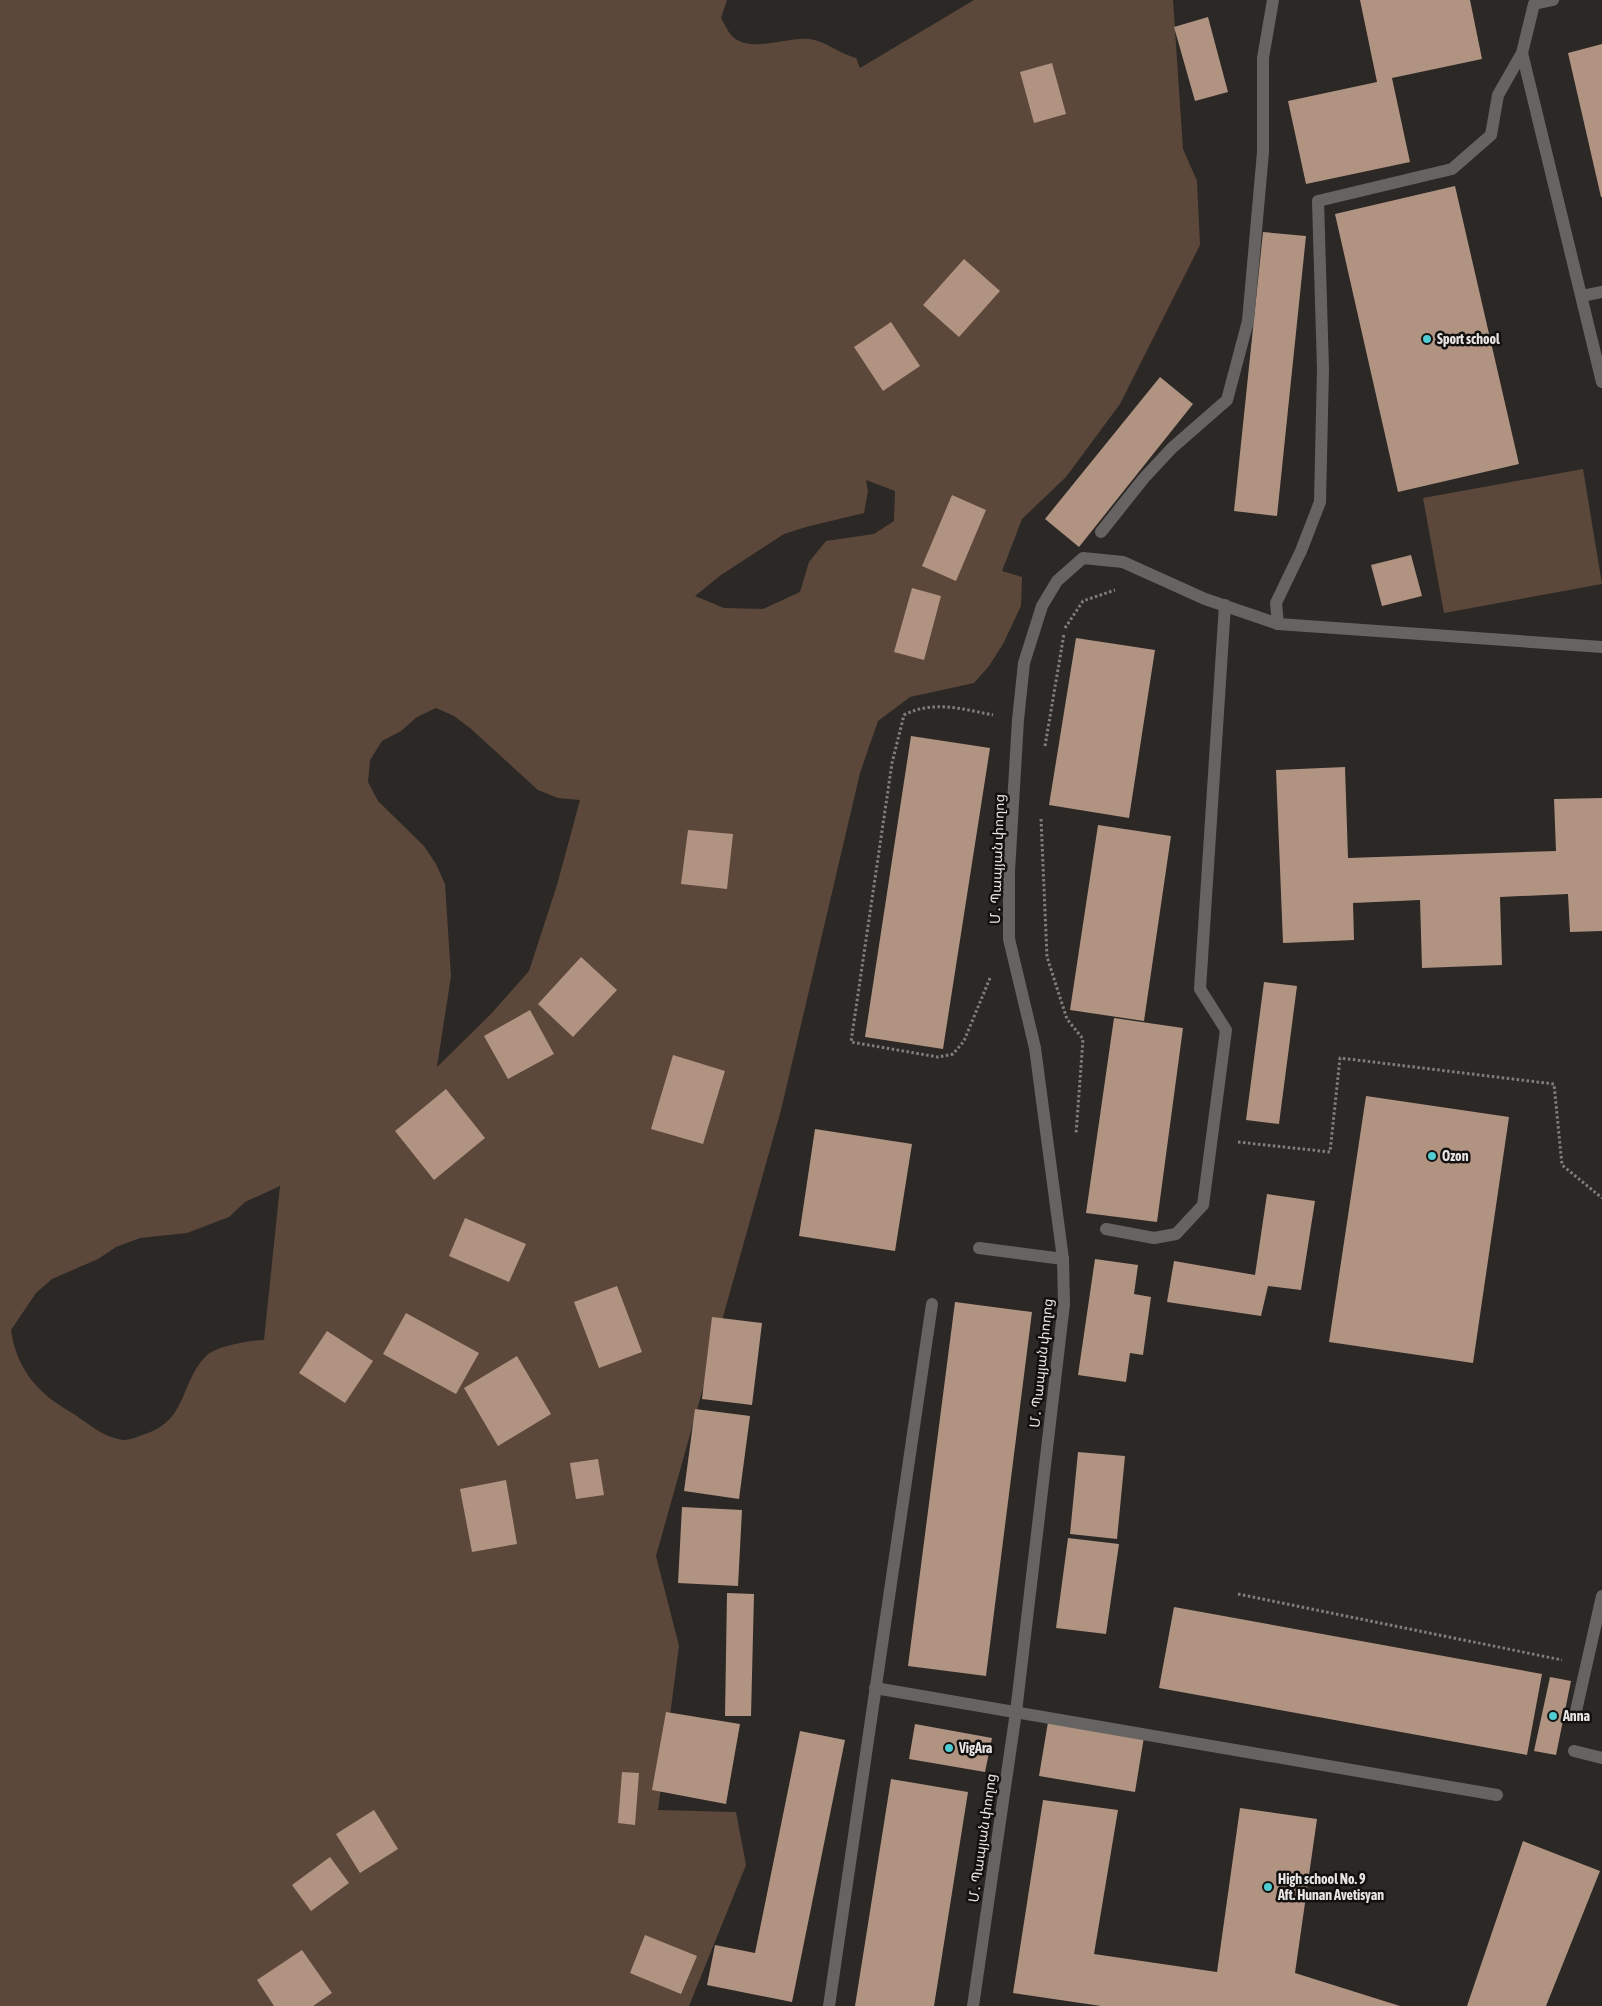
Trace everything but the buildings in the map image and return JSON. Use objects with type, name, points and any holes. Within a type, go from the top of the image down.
[{"type":"street","points":[[1101,532],[1144,478],[1166,454],[1227,400],[1248,321],[1263,152],[1263,58],[1273,0]]},
{"type":"street","points":[[1278,624],[1276,603],[1302,552],[1320,502],[1323,370],[1318,201],[1452,169],[1491,135],[1498,95],[1522,53],[1534,4],[1553,0]]},
{"type":"street","points":[[1522,53],[1602,382]]},
{"type":"street","points":[[1582,296],[1602,292]]},
{"type":"street","name":"Մ․ Պապյան փողոց","points":[[973,2006],[1016,1712],[1064,1304],[1062,1258],[1035,1048],[1010,939],[1009,871],[1018,720],[1024,663],[1042,606],[1057,582],[1083,558],[1123,562],[1205,599],[1278,624],[1602,647]]},
{"type":"street","points":[[1106,1229],[1154,1238],[1176,1234],[1202,1205],[1226,1030],[1200,989],[1225,605]]},
{"type":"street","points":[[979,1248],[1062,1258]]},
{"type":"street","points":[[828,2006],[932,1304]]},
{"type":"street","points":[[1576,1711],[1602,1596]]},
{"type":"street","points":[[875,1688],[1497,1795]]},
{"type":"street","points":[[1574,1751],[1602,1758]]},
{"type":"path","points":[[1045,748],[1065,628],[1083,601],[1112,590],[1121,592]]},
{"type":"path","points":[[1010,939],[985,988],[964,1042],[953,1054],[938,1058],[851,1042],[892,763],[904,715],[917,708],[949,706],[1018,720]]},
{"type":"path","points":[[1040,811],[1047,957],[1067,1019],[1083,1039],[1075,1136]]},
{"type":"path","points":[[1212,1139],[1330,1152],[1340,1058],[1554,1084],[1562,1165],[1602,1198]]},
{"type":"path","points":[[1238,1594],[1587,1666]]},
{"type":"shaded area","points":[[0,0],[727,0],[721,18],[731,35],[739,41],[748,44],[758,44],[800,39],[816,40],[856,58],[860,68],[974,0],[1173,0],[1183,149],[1197,181],[1200,245],[1120,404],[1066,477],[1022,519],[1002,571],[1022,577],[1021,606],[1003,644],[989,666],[974,683],[910,697],[878,721],[860,773],[781,1110],[656,1556],[679,1646],[658,1810],[736,1812],[746,1865],[689,2006],[0,2006]],"holes":[[[866,480],[895,491],[894,521],[874,534],[826,541],[809,562],[800,592],[763,609],[724,608],[695,596],[721,575],[784,534],[864,513],[868,491]],[[436,708],[454,716],[470,728],[538,790],[558,798],[580,800],[557,885],[529,971],[490,1015],[437,1067],[451,976],[445,884],[436,864],[424,846],[378,801],[368,782],[370,760],[382,741],[401,731],[417,717]],[[280,1186],[264,1340],[234,1344],[211,1352],[197,1367],[181,1401],[168,1421],[157,1429],[128,1440],[108,1436],[45,1395],[22,1366],[17,1355],[11,1330],[36,1293],[52,1279],[98,1259],[116,1247],[140,1238],[187,1233],[229,1217],[245,1202]]]},
{"type":"shaded area","points":[[1583,469],[1602,584],[1444,613],[1423,498]]},
{"type":"place","name":"Sport school","points":[[1427,339]]},
{"type":"place","name":"Ozon","points":[[1432,1156]]},
{"type":"place","name":"Anna","points":[[1553,1716]]},
{"type":"place","name":"VigAra","points":[[949,1748]]},
{"type":"place","name":"High school No. 9 Aft. Hunan Avetisyan","points":[[1268,1887]]}]
